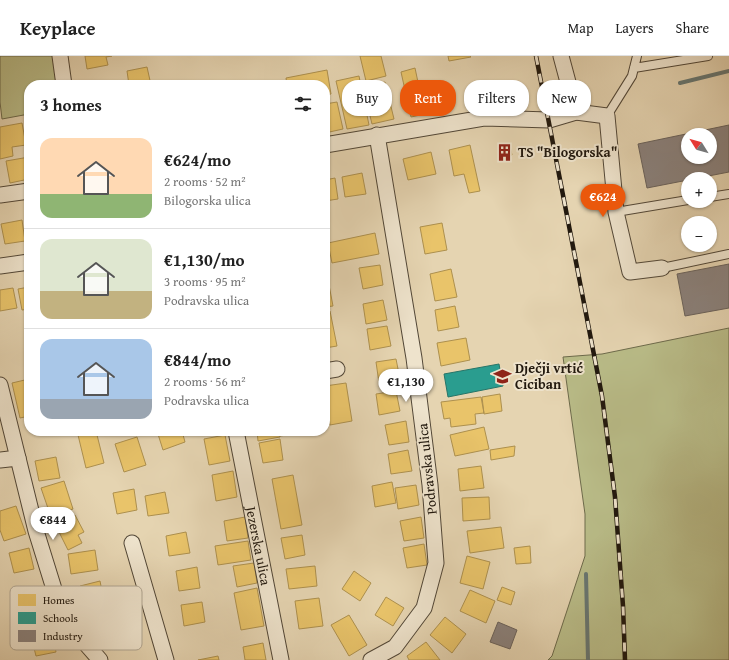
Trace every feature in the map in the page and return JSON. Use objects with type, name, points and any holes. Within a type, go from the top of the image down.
[{"type":"street","points":[[60,56],[63,80]]},
{"type":"street","points":[[561,56],[567,80]]},
{"type":"street","points":[[591,114],[607,116],[616,212],[630,272],[662,268]]},
{"type":"street","points":[[330,144],[484,118],[549,120],[562,116]]},
{"type":"street","name":"Podravska ulica","points":[[371,660],[395,647],[424,608],[436,563],[430,485],[414,358],[377,135]]},
{"type":"street","points":[[0,195],[24,192]]},
{"type":"street","points":[[0,266],[24,263]]},
{"type":"street","points":[[0,385],[36,531],[53,586]]},
{"type":"street","name":"Jezerska ulica","points":[[237,436],[281,660]]},
{"type":"street","points":[[0,460],[18,458]]},
{"type":"street","points":[[132,543],[166,660]]},
{"type":"street","points":[[91,650],[100,660]]},
{"type":"lane","points":[[607,116],[632,76],[637,56]]},
{"type":"lane","points":[[634,68],[708,56]]},
{"type":"lane","points":[[717,196],[729,194]]},
{"type":"lane","points":[[616,212],[681,201]]},
{"type":"lane","points":[[662,268],[729,254]]},
{"type":"green space","points":[[0,56],[60,56],[63,80],[24,80],[24,115],[2,119],[0,102]]},
{"type":"green space","points":[[729,328],[729,660],[548,660],[552,656],[585,556],[585,514],[563,357],[602,354]]},
{"type":"building: Homes","points":[[85,56],[112,56],[106,57],[108,65],[87,69]]},
{"type":"building: Homes","points":[[360,56],[381,56],[386,76],[366,80]]},
{"type":"building: Homes","points":[[448,56],[470,56],[471,57],[449,61]]},
{"type":"building: Homes","points":[[147,67],[150,80],[128,80],[127,71]]},
{"type":"building: Homes","points":[[415,68],[418,80],[403,80],[401,72]]},
{"type":"building: Homes","points":[[327,70],[329,80],[286,80],[286,78]]},
{"type":"building: Homes","points":[[359,76],[360,80],[342,80],[342,107],[336,81]]},
{"type":"building: Homes","points":[[337,102],[343,129],[330,132],[330,103]]},
{"type":"building: Homes","points":[[392,111],[394,119],[372,124],[370,116],[392,116]]},
{"type":"building: Homes","points":[[344,116],[367,116],[369,125],[347,129]]},
{"type":"building: Homes","points":[[22,123],[24,145],[12,147],[13,156],[0,159],[0,127]]},
{"type":"building: Homes","points":[[470,145],[480,191],[469,193],[464,174],[454,176],[449,150]]},
{"type":"building: Homes","name":"TS \"Bilogorska\"","points":[[510,146],[512,155],[501,157],[499,148]]},
{"type":"building: Homes","points":[[431,152],[436,174],[408,180],[403,159]]},
{"type":"building: Homes","points":[[24,158],[24,180],[10,183],[6,161]]},
{"type":"building: Homes","points":[[362,173],[366,194],[345,197],[342,177]]},
{"type":"building: Homes","points":[[335,178],[338,199],[330,200],[330,179]]},
{"type":"building: Homes","points":[[22,220],[24,241],[5,244],[1,224]]},
{"type":"building: Homes","points":[[442,223],[447,250],[425,254],[420,227]]},
{"type":"building: Homes","points":[[375,233],[379,254],[332,263],[330,243]]},
{"type":"building: Homes","points":[[380,265],[383,285],[363,289],[359,268]]},
{"type":"building: Homes","points":[[451,269],[457,297],[435,301],[430,274]]},
{"type":"building: Homes","points":[[13,288],[17,308],[0,311],[0,290]]},
{"type":"building: Homes","points":[[24,288],[24,310],[22,310],[18,289]]},
{"type":"building: Homes","points":[[330,290],[333,306],[330,306]]},
{"type":"building: Homes","points":[[383,300],[387,320],[366,324],[363,304]]},
{"type":"building: Homes","points":[[455,306],[459,327],[438,331],[435,310]]},
{"type":"building: Homes","points":[[330,311],[337,346],[330,347]]},
{"type":"building: Homes","points":[[387,326],[391,346],[370,350],[367,329]]},
{"type":"building: Homes","points":[[466,338],[470,360],[441,366],[437,343]]},
{"type":"building: Homes","points":[[396,359],[400,379],[379,383],[376,362]]},
{"type":"building: Homes","points":[[24,380],[24,417],[20,418],[12,383]]},
{"type":"building: Homes","points":[[346,383],[352,421],[330,425],[330,385]]},
{"type":"building: Homes","points":[[396,391],[400,411],[379,415],[376,394]]},
{"type":"building: Homes","points":[[500,394],[502,411],[484,414],[482,397]]},
{"type":"building: Homes","points":[[481,397],[484,413],[475,414],[476,424],[451,427],[450,418],[444,419],[441,402]]},
{"type":"building: Homes","points":[[406,421],[409,442],[389,445],[385,425]]},
{"type":"building: Homes","points":[[484,427],[489,449],[455,456],[450,435]]},
{"type":"building: Homes","points":[[78,436],[97,436],[104,463],[86,468]]},
{"type":"building: Homes","points":[[159,436],[183,436],[185,442],[163,450]]},
{"type":"building: Homes","points":[[225,436],[230,461],[209,465],[204,439]]},
{"type":"building: Homes","points":[[258,436],[280,436],[280,437],[258,441]]},
{"type":"building: Homes","points":[[137,437],[146,465],[124,472],[115,444]]},
{"type":"building: Homes","points":[[280,439],[283,460],[263,463],[259,443]]},
{"type":"building: Homes","points":[[515,446],[514,456],[491,460],[490,450]]},
{"type":"building: Homes","points":[[408,450],[412,471],[391,474],[388,454]]},
{"type":"building: Homes","points":[[56,457],[60,478],[39,481],[35,461]]},
{"type":"building: Homes","points":[[481,466],[484,488],[460,491],[458,469]]},
{"type":"building: Homes","points":[[233,471],[237,497],[216,501],[212,475]]},
{"type":"building: Homes","points":[[293,475],[302,525],[281,529],[272,479]]},
{"type":"building: Homes","points":[[64,481],[73,509],[51,517],[41,488]]},
{"type":"building: Homes","points":[[392,482],[396,503],[375,507],[372,486]]},
{"type":"building: Homes","points":[[416,485],[419,505],[398,509],[395,488]]},
{"type":"building: Homes","points":[[134,489],[137,510],[117,514],[113,493]]},
{"type":"building: Homes","points":[[165,492],[169,513],[148,516],[145,496]]},
{"type":"building: Homes","points":[[489,497],[490,519],[463,521],[462,498]]},
{"type":"building: Homes","points":[[16,506],[26,534],[4,541],[0,530],[0,511]]},
{"type":"building: Homes","points":[[75,515],[84,532],[78,535],[82,543],[68,550],[55,524]]},
{"type":"building: Homes","points":[[245,517],[248,538],[227,541],[224,521]]},
{"type":"building: Homes","points":[[421,517],[424,538],[404,541],[400,521]]},
{"type":"building: Homes","points":[[501,527],[504,548],[470,553],[467,531]]},
{"type":"building: Homes","points":[[186,532],[190,553],[169,556],[166,536]]},
{"type":"building: Homes","points":[[302,535],[305,555],[285,559],[281,538]]},
{"type":"building: Homes","points":[[248,541],[251,560],[218,565],[215,546]]},
{"type":"building: Homes","points":[[424,544],[427,565],[407,568],[403,548]]},
{"type":"building: Homes","points":[[530,546],[531,563],[516,564],[514,548]]},
{"type":"building: Homes","points":[[29,548],[34,569],[14,573],[9,553]]},
{"type":"building: Homes","points":[[95,550],[98,570],[71,574],[68,554]]},
{"type":"building: Homes","points":[[467,556],[490,562],[483,589],[460,583]]},
{"type":"building: Homes","points":[[254,563],[257,583],[237,587],[233,566]]},
{"type":"building: Homes","points":[[315,566],[317,586],[289,589],[286,569]]},
{"type":"building: Homes","points":[[197,567],[200,588],[179,591],[176,571]]},
{"type":"building: Homes","points":[[354,571],[371,583],[360,601],[342,589]]},
{"type":"building: Homes","points":[[100,581],[101,586],[80,586]]},
{"type":"building: Homes","points":[[502,587],[515,592],[511,605],[497,600]]},
{"type":"building: Homes","points":[[257,588],[264,626],[241,630],[234,593]]},
{"type":"building: Homes","points":[[470,590],[495,601],[486,623],[460,611]]},
{"type":"building: Homes","points":[[386,597],[404,608],[393,626],[375,615]]},
{"type":"building: Homes","points":[[319,598],[323,626],[299,629],[295,601]]},
{"type":"building: Homes","points":[[202,602],[205,622],[184,626],[181,605]]},
{"type":"building: Homes","points":[[349,615],[367,645],[349,656],[331,625]]},
{"type":"building: Homes","points":[[445,617],[466,634],[452,653],[430,635]]},
{"type":"building: Homes","points":[[426,642],[440,660],[409,660],[407,656]]},
{"type":"building: Homes","points":[[263,643],[266,660],[245,660],[243,647]]},
{"type":"building: Homes","points":[[34,650],[56,650],[56,652],[36,656]]},
{"type":"building: Homes","points":[[218,656],[219,660],[198,660]]},
{"type":"building: Schools","points":[[499,364],[503,386],[448,397],[444,374]]},
{"type":"building: Industry","points":[[729,125],[729,172],[717,174],[717,172],[681,172],[681,181],[647,188],[638,144],[681,135],[681,164],[717,164],[717,128],[715,128]]},
{"type":"building: Industry","points":[[729,264],[729,308],[685,316],[677,274]]},
{"type":"building: Industry","points":[[498,622],[517,630],[510,649],[490,642]]},
{"type":"waterway","points":[[680,83],[729,71]]},
{"type":"waterway","points":[[586,574],[588,660]]},
{"type":"railway","points":[[536,56],[602,396],[615,497],[623,606],[625,660]]},
{"type":"place","name":"TS \"Bilogorska\"","points":[[505,152]]},
{"type":"place","name":"Dječji vrtić Ciciban","points":[[502,376]]}]
